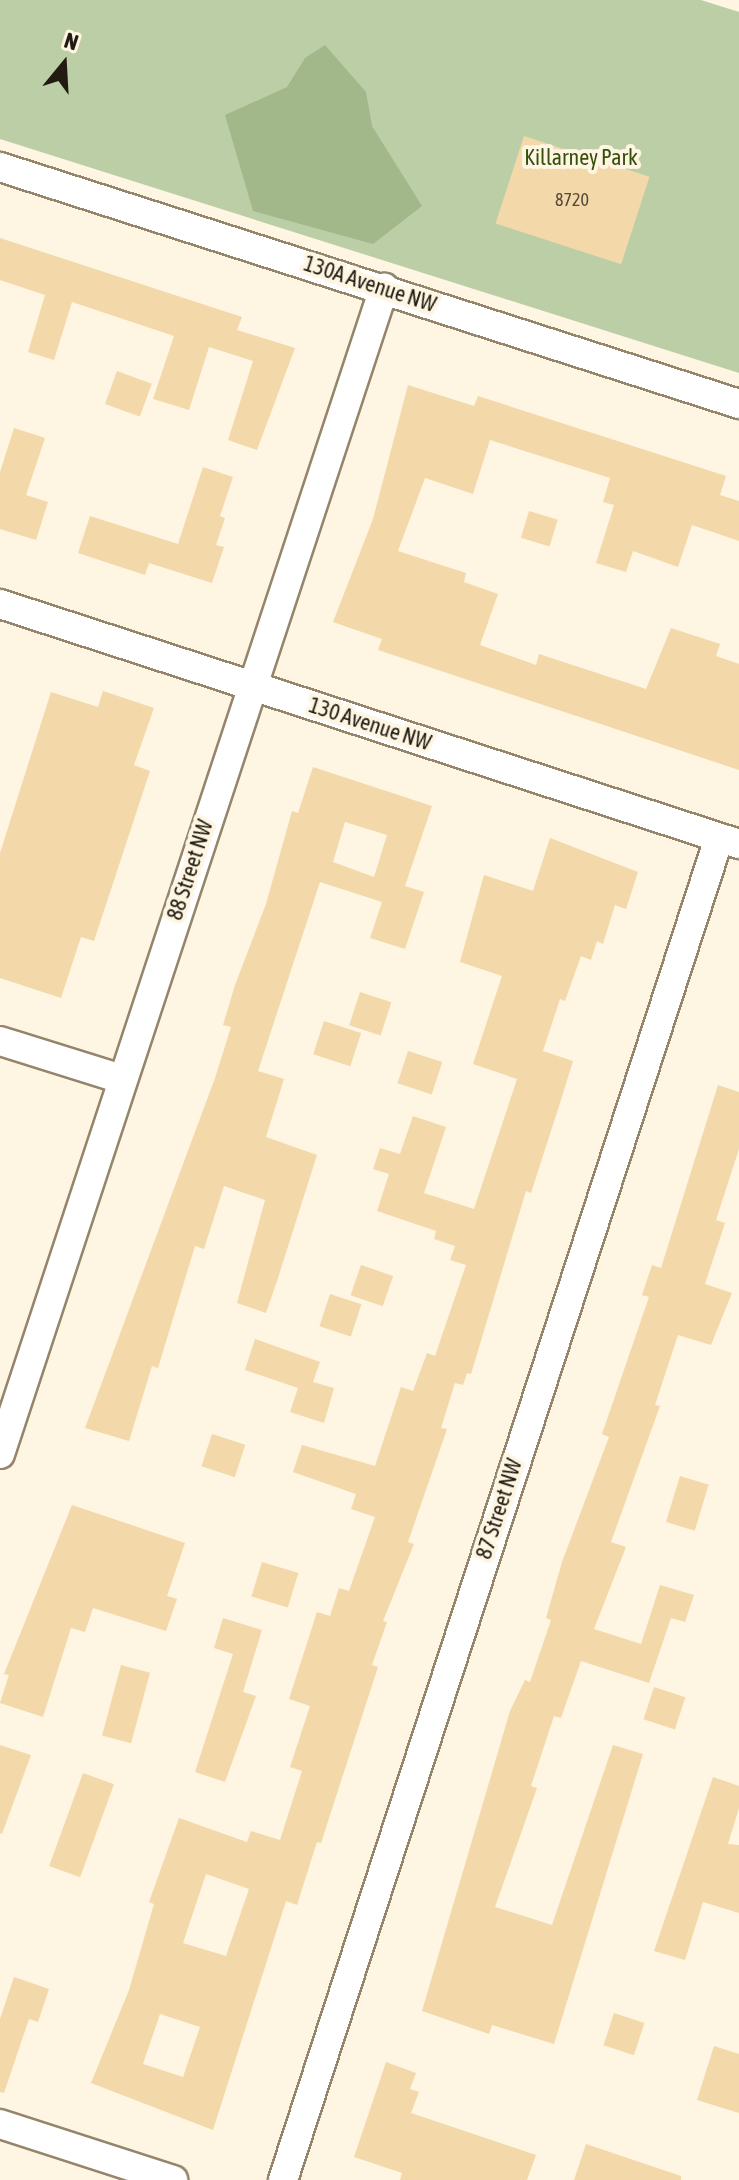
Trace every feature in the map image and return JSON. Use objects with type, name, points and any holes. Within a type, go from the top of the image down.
[{"type":"street","name":"130A Avenue NW","points":[[0,167],[739,404]]},
{"type":"street","name":"88 Street NW","points":[[0,1454],[384,288]]},
{"type":"street","name":"130 Avenue NW","points":[[0,604],[729,841]]},
{"type":"street","name":"87 Street NW","points":[[283,2180],[729,841]]},
{"type":"street","points":[[0,1041],[121,1079]]},
{"type":"street","points":[[0,2124],[173,2180]]},
{"type":"green space","name":"Killarney Park","points":[[0,0],[701,0],[739,12],[739,373],[0,139]]},
{"type":"green space","points":[[325,45],[366,92],[372,126],[422,206],[373,244],[253,211],[225,115],[287,87],[305,58]]},
{"type":"building","points":[[524,136],[650,177],[621,264],[496,223]]},
{"type":"building","points":[[0,238],[242,317],[237,330],[295,348],[257,450],[228,440],[253,361],[209,347],[189,410],[153,399],[174,336],[72,302],[54,360],[28,352],[45,295],[0,280]]},
{"type":"building","points":[[117,371],[152,384],[140,417],[105,404]]},
{"type":"building","points":[[408,385],[474,406],[478,396],[726,476],[720,495],[739,501],[739,541],[692,525],[678,567],[633,551],[626,572],[596,563],[614,505],[603,502],[610,478],[490,440],[473,494],[425,478],[398,551],[466,573],[464,582],[498,594],[480,645],[536,665],[539,654],[646,689],[671,628],[720,644],[716,656],[739,664],[739,770],[378,650],[382,639],[333,622],[373,519]]},
{"type":"building","points":[[14,428],[45,438],[26,495],[48,502],[36,540],[0,529],[0,472]]},
{"type":"building","points":[[203,467],[233,477],[220,516],[225,518],[216,545],[224,547],[212,583],[149,563],[145,575],[78,553],[90,516],[178,544]]},
{"type":"building","points":[[529,511],[558,520],[550,547],[521,538]]},
{"type":"building","points":[[103,691],[154,708],[134,765],[150,771],[94,941],[81,937],[61,998],[0,978],[0,853],[51,692],[98,707]]},
{"type":"building","points":[[313,767],[432,806],[405,886],[424,892],[405,949],[370,938],[382,902],[320,882],[258,1071],[284,1079],[266,1137],[317,1155],[266,1313],[237,1303],[265,1200],[224,1186],[204,1249],[195,1246],[158,1368],[152,1366],[129,1441],[85,1428],[215,1078],[231,1027],[223,1025],[235,985],[266,904],[292,811],[298,813]],"holes":[[[345,822],[387,835],[374,877],[333,862]]]},
{"type":"building","points":[[550,838],[638,872],[626,909],[615,905],[603,944],[597,941],[591,960],[581,956],[565,1001],[560,999],[543,1051],[573,1061],[531,1193],[526,1191],[471,1374],[467,1373],[463,1385],[455,1383],[441,1428],[447,1429],[408,1542],[414,1544],[383,1621],[387,1622],[372,1665],[378,1667],[321,1843],[317,1842],[297,1905],[286,1901],[213,2130],[91,2083],[129,1990],[154,1904],[149,1902],[179,1818],[247,1842],[251,1831],[280,1840],[302,1771],[290,1767],[310,1706],[289,1699],[317,1612],[330,1616],[339,1588],[349,1591],[375,1517],[351,1509],[356,1494],[293,1472],[302,1445],[375,1466],[401,1387],[413,1391],[427,1353],[435,1356],[466,1265],[450,1260],[455,1246],[434,1239],[436,1231],[377,1211],[389,1174],[373,1169],[380,1148],[400,1154],[413,1116],[446,1127],[424,1193],[474,1209],[517,1079],[473,1064],[502,976],[460,962],[484,875],[533,891]],"holes":[[[206,1874],[249,1889],[226,1956],[183,1943]],[[160,2014],[200,2027],[183,2077],[143,2064]]]},
{"type":"building","points":[[360,992],[391,1002],[381,1035],[349,1025]]},
{"type":"building","points":[[324,1021],[361,1033],[350,1066],[313,1054]]},
{"type":"building","points":[[408,1051],[442,1062],[432,1094],[397,1083]]},
{"type":"building","points":[[718,1085],[739,1092],[739,1149],[716,1220],[725,1223],[705,1284],[732,1293],[711,1345],[678,1335],[655,1405],[660,1406],[611,1542],[626,1547],[594,1629],[641,1644],[660,1585],[694,1595],[685,1622],[671,1618],[649,1683],[581,1661],[561,1718],[554,1716],[531,1786],[537,1788],[495,1907],[552,1925],[613,1745],[643,1754],[554,2044],[492,2025],[489,2034],[422,2011],[510,1711],[525,1680],[530,1682],[551,1620],[546,1618],[562,1562],[609,1437],[602,1434],[649,1297],[642,1295],[652,1265],[661,1268]]},
{"type":"building","points":[[361,1265],[393,1276],[383,1306],[351,1295]]},
{"type":"building","points":[[330,1294],[361,1304],[351,1337],[319,1326]]},
{"type":"building","points":[[255,1339],[320,1362],[313,1382],[334,1388],[324,1423],[290,1412],[298,1388],[245,1370]]},
{"type":"building","points":[[212,1434],[245,1445],[235,1477],[201,1466]]},
{"type":"building","points":[[680,1476],[709,1485],[695,1531],[666,1522]]},
{"type":"building","points":[[72,1505],[185,1543],[167,1596],[177,1599],[166,1631],[93,1608],[85,1632],[71,1628],[43,1717],[0,1703],[9,1675],[4,1674]]},
{"type":"building","points":[[262,1562],[298,1573],[288,1608],[251,1596]]},
{"type":"building","points":[[223,1618],[262,1630],[243,1692],[256,1696],[225,1782],[195,1772],[233,1654],[214,1648]]},
{"type":"building","points":[[121,1665],[150,1673],[131,1743],[102,1736]]},
{"type":"building","points":[[654,1687],[685,1697],[675,1730],[643,1719]]},
{"type":"building","points":[[0,1745],[31,1755],[2,1834],[0,1833]]},
{"type":"building","points":[[83,1773],[114,1784],[80,1877],[49,1866]]},
{"type":"building","points":[[713,1777],[739,1786],[739,1808],[728,1844],[739,1845],[739,1913],[703,1902],[685,1960],[654,1951]]},
{"type":"building","points":[[14,1977],[49,1989],[38,2022],[29,2019],[4,2093],[0,2092],[0,2019]]},
{"type":"building","points":[[614,2013],[644,2023],[634,2055],[603,2045]]},
{"type":"building","points":[[714,2046],[739,2054],[739,2113],[697,2100]]},
{"type":"building","points":[[386,2062],[416,2073],[410,2089],[419,2092],[411,2113],[536,2155],[527,2180],[400,2180],[402,2173],[354,2157]]},
{"type":"building","points":[[586,2144],[681,2176],[681,2180],[574,2180]]}]
